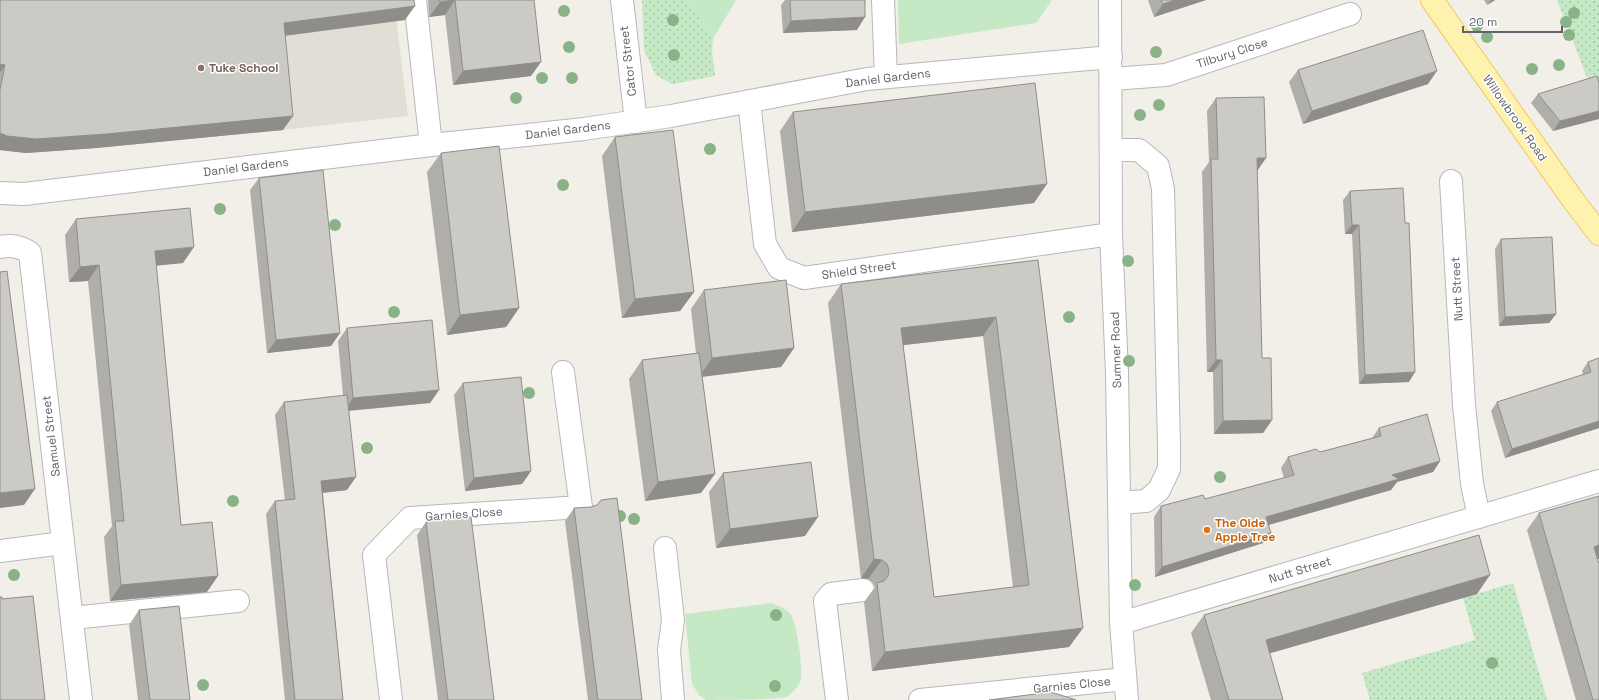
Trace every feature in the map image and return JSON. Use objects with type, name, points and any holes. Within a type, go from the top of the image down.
[{"type":"main road","name":"Willowbrook Road","points":[[1432,0],[1573,200],[1599,234]]},
{"type":"street","points":[[415,0],[431,145]]},
{"type":"street","name":"Cator Street","points":[[622,0],[636,122]]},
{"type":"street","points":[[883,0],[886,77]]},
{"type":"street","name":"Sumner Road","points":[[1110,0],[1112,79],[1111,234],[1117,373],[1121,623],[1126,690]]},
{"type":"street","name":"Tilbury Close","points":[[1112,79],[1166,75],[1350,14]]},
{"type":"street","name":"Daniel Gardens","points":[[0,193],[24,194],[431,145],[584,129],[636,122],[846,82],[886,77],[1111,57]]},
{"type":"street","name":"Shield Street","points":[[749,101],[765,244],[779,268],[804,278],[1111,234]]},
{"type":"street","points":[[1111,150],[1139,150],[1158,166],[1163,189],[1170,445],[1169,469],[1159,490],[1146,501],[1119,503]]},
{"type":"street","name":"Nutt Street","points":[[1452,181],[1464,405],[1472,484],[1479,516]]},
{"type":"street","name":"Samuel Street","points":[[0,247],[16,246],[30,253],[81,700]]},
{"type":"street","name":"Garnies Close","points":[[391,700],[374,555],[410,518],[581,507],[563,372]]},
{"type":"street","name":"Nutt Street","points":[[1121,623],[1599,481]]},
{"type":"street","points":[[0,551],[63,543]]},
{"type":"street","points":[[665,548],[673,620],[668,650],[673,700]]},
{"type":"street","points":[[837,700],[825,601],[831,594],[862,590]]},
{"type":"street","points":[[72,618],[238,601]]},
{"type":"street","name":"Garnies Close","points":[[922,700],[1126,690]]},
{"type":"shaded area","name":"Tuke School","points":[[0,0],[394,0],[408,116],[96,148],[26,153],[0,150]]},
{"type":"green space","points":[[642,0],[687,0],[713,39],[712,50],[715,76],[672,84],[656,75],[644,50]]},
{"type":"green space","points":[[687,0],[736,0],[713,39]]},
{"type":"green space","points":[[898,0],[1052,0],[1036,23],[899,44]]},
{"type":"green space","points":[[1557,0],[1599,0],[1599,112],[1590,85]]},
{"type":"green space","points":[[1513,583],[1547,700],[1370,700],[1362,673],[1475,640],[1463,598]]},
{"type":"green space","points":[[771,603],[787,611],[791,615],[796,628],[801,676],[800,682],[796,689],[786,697],[771,699],[706,700],[699,695],[692,684],[685,614]]},
{"type":"building","name":"Tuke School","points":[[0,0],[414,0],[415,6],[284,23],[293,116],[106,134],[36,139],[7,136],[0,133],[0,90],[5,65],[0,64]]},
{"type":"building","points":[[439,0],[455,0],[440,2]]},
{"type":"building","points":[[455,0],[534,0],[541,62],[463,71]]},
{"type":"building","points":[[790,0],[865,0],[865,17],[791,21]]},
{"type":"building","points":[[1161,0],[1175,0],[1163,4]]},
{"type":"building","points":[[1423,30],[1437,71],[1312,111],[1298,70]]},
{"type":"building","points":[[1597,76],[1599,83],[1599,111],[1560,121],[1538,94]]},
{"type":"building","points":[[1035,83],[1047,184],[805,212],[793,112]]},
{"type":"building","points":[[1264,97],[1266,158],[1257,158],[1262,358],[1271,358],[1272,420],[1223,421],[1222,360],[1216,360],[1211,159],[1218,159],[1216,98]]},
{"type":"building","points":[[673,130],[694,292],[635,299],[615,137]]},
{"type":"building","points":[[499,146],[519,308],[460,315],[441,153]]},
{"type":"building","points":[[323,170],[340,333],[276,340],[259,178]]},
{"type":"building","points":[[1403,188],[1405,223],[1409,223],[1415,372],[1365,375],[1359,225],[1352,225],[1350,191]]},
{"type":"building","points":[[190,208],[194,247],[155,251],[181,525],[212,522],[218,576],[121,585],[115,521],[124,521],[99,265],[80,267],[76,219]]},
{"type":"building","points":[[1552,237],[1556,314],[1505,317],[1501,239]]},
{"type":"building","points":[[1038,260],[1083,628],[885,652],[877,583],[884,581],[888,576],[889,570],[887,564],[882,560],[874,559],[841,284]],"holes":[[[996,317],[1029,585],[934,597],[901,328]]]},
{"type":"building","points":[[7,271],[35,489],[0,493],[0,272]]},
{"type":"building","points":[[786,280],[794,348],[712,358],[704,290]]},
{"type":"building","points":[[432,320],[439,390],[353,398],[347,328]]},
{"type":"building","points":[[699,353],[715,474],[658,482],[642,360]]},
{"type":"building","points":[[1599,358],[1599,421],[1512,449],[1497,402],[1591,372],[1588,362]]},
{"type":"building","points":[[521,377],[531,471],[474,478],[463,383]]},
{"type":"building","points":[[347,395],[356,477],[321,481],[343,700],[295,700],[275,501],[295,499],[284,402]]},
{"type":"building","points":[[1427,414],[1440,461],[1392,475],[1399,479],[1266,517],[1271,533],[1162,567],[1161,506],[1203,495],[1205,499],[1294,475],[1288,457],[1316,449],[1320,452],[1381,436],[1379,428]]},
{"type":"building","points":[[811,462],[818,517],[730,529],[723,473]]},
{"type":"building","points":[[1599,496],[1599,545],[1594,547],[1599,564],[1599,700],[1593,700],[1539,513]]},
{"type":"building","points":[[617,498],[642,700],[598,700],[574,508],[591,507],[597,505],[601,500]]},
{"type":"building","points":[[471,517],[494,700],[448,700],[426,522]]},
{"type":"building","points":[[1479,535],[1490,575],[1266,640],[1283,700],[1229,700],[1204,615]]},
{"type":"building","points":[[33,596],[45,700],[0,700],[0,597],[2,597],[2,599]]},
{"type":"building","points":[[179,606],[190,700],[150,700],[139,610]]},
{"type":"building","points":[[1051,692],[1076,700],[989,700]]},
{"type":"place","name":"Tuke School","points":[[201,68]]},
{"type":"place","name":"The Olde Apple Tree","points":[[1207,530]]}]
